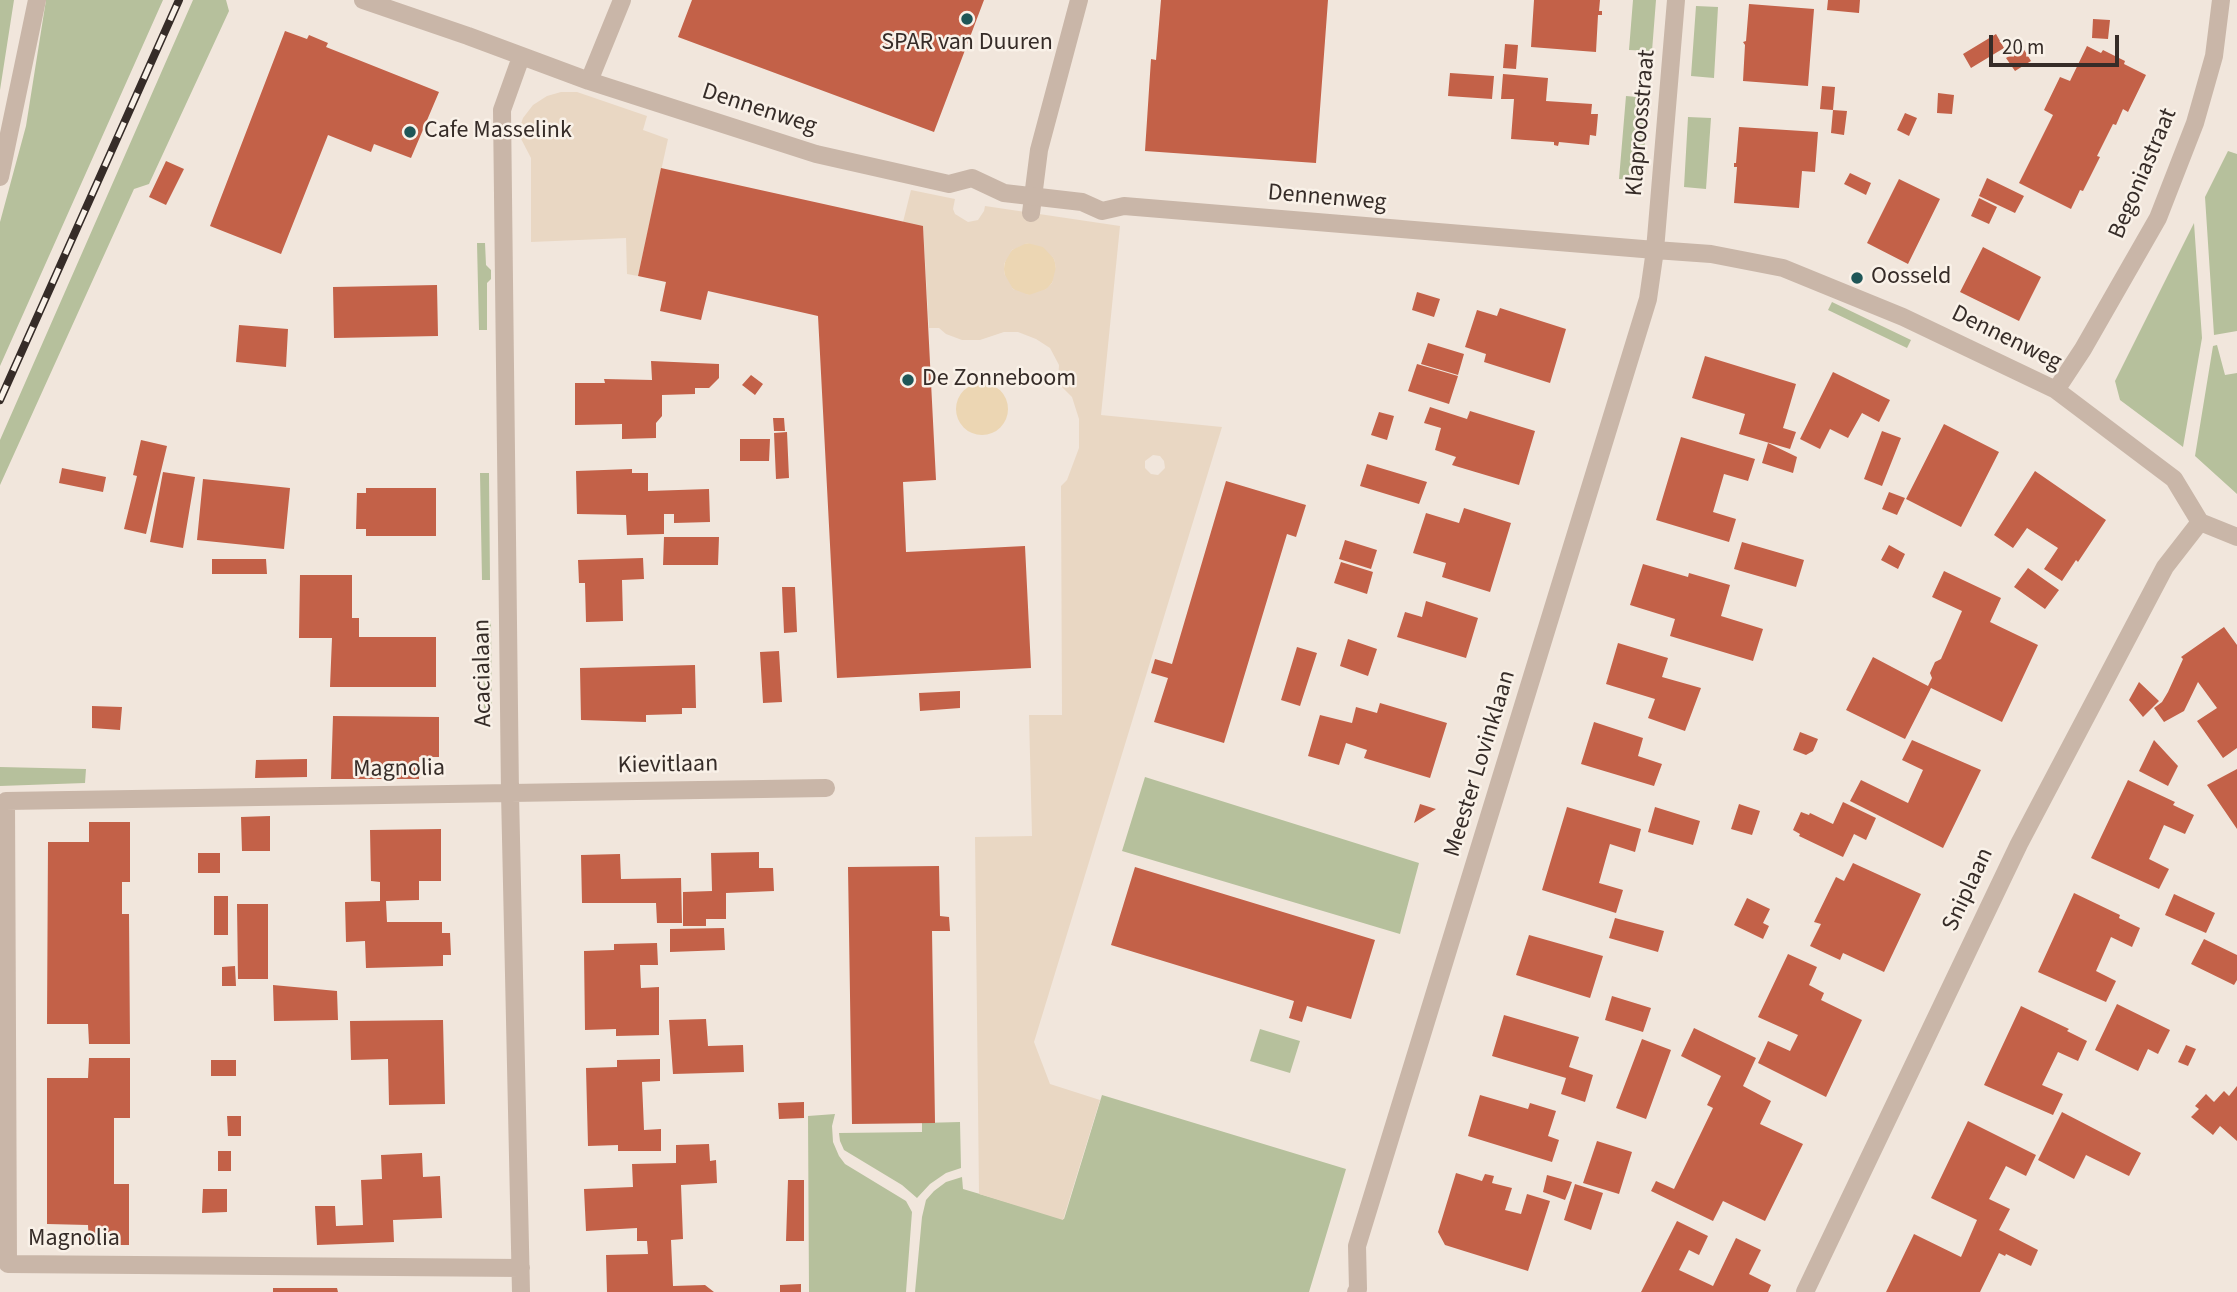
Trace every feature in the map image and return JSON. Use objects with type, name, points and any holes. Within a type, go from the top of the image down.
[{"type":"street","points":[[0,177],[37,0]]},
{"type":"street","name":"Dennenweg","points":[[363,0],[589,82],[816,154],[949,184],[972,178],[1032,204],[1082,202],[1102,211],[1124,206],[1708,254],[1783,268],[1903,317],[2056,390],[2174,479],[2200,522]]},
{"type":"street","points":[[589,82],[622,0]]},
{"type":"street","points":[[1032,204],[1039,150],[1079,0]]},
{"type":"street","name":"Klaproosstraat","points":[[1656,250],[1676,0]]},
{"type":"street","name":"Begoniastraat","points":[[2056,390],[2083,349],[2158,218],[2195,123],[2214,56],[2221,0]]},
{"type":"street","name":"Acacialaan","points":[[521,57],[502,110],[510,793],[521,1292]]},
{"type":"street","name":"Meester Lovinklaan","points":[[1360,1291],[1357,1246],[1616,406],[1648,299],[1656,250]]},
{"type":"street","points":[[2200,522],[2237,537]]},
{"type":"street","name":"Sniplaan","points":[[1805,1292],[2018,844],[2165,567],[2200,522]]},
{"type":"street","name":"Kievitlaan","points":[[510,793],[826,788]]},
{"type":"street","name":"Magnolia","points":[[510,793],[6,801],[8,1264],[521,1268]]},
{"type":"green space","points":[[0,0],[14,0],[0,90]]},
{"type":"green space","points":[[46,0],[163,0],[0,366],[0,222],[26,126]]},
{"type":"green space","points":[[193,0],[226,0],[229,11],[149,184],[134,189],[0,485],[0,440]]},
{"type":"green space","points":[[1633,0],[1656,0],[1652,51],[1629,50]]},
{"type":"green space","points":[[1696,6],[1718,7],[1714,78],[1691,76]]},
{"type":"green space","points":[[1626,96],[1648,98],[1642,181],[1619,179]]},
{"type":"green space","points":[[1688,117],[1711,118],[1706,189],[1684,187]]},
{"type":"green space","points":[[2228,151],[2237,154],[2237,331],[2214,335],[2205,197]]},
{"type":"green space","points":[[2194,223],[2202,338],[2183,447],[2120,400],[2115,381]]},
{"type":"green space","points":[[477,243],[485,243],[486,265],[491,270],[491,279],[487,283],[487,330],[479,330]]},
{"type":"green space","points":[[1832,302],[1911,340],[1907,348],[1828,310]]},
{"type":"green space","points":[[2217,345],[2225,375],[2237,373],[2237,494],[2195,456],[2213,346]]},
{"type":"green space","points":[[480,473],[489,473],[490,580],[482,580]]},
{"type":"green space","points":[[491,621],[492,717],[484,718],[483,622]]},
{"type":"green space","points":[[0,767],[86,769],[85,783],[0,786]]},
{"type":"green space","points":[[1145,777],[1419,863],[1400,934],[1122,851]]},
{"type":"green space","points":[[1260,1029],[1300,1041],[1290,1073],[1250,1061]]},
{"type":"green space","points":[[1102,1095],[1346,1169],[1309,1292],[915,1292],[926,1200],[946,1182],[962,1177],[963,1189],[1064,1219]]},
{"type":"green space","points":[[835,1114],[832,1126],[833,1142],[845,1164],[906,1201],[912,1212],[906,1292],[809,1292],[808,1116]]},
{"type":"green space","points":[[960,1122],[961,1168],[946,1173],[930,1184],[917,1198],[902,1185],[844,1150],[839,1133],[922,1132],[922,1123]]},
{"type":"sand","points":[[1030,243],[1040,245],[1048,251],[1054,259],[1054,279],[1048,287],[1040,293],[1030,295],[1020,293],[1012,287],[1006,279],[1004,269],[1006,259],[1012,251],[1020,245]]},
{"type":"sand","points":[[982,383],[992,385],[1000,391],[1006,399],[1006,419],[1000,427],[992,433],[982,435],[972,433],[964,427],[958,419],[956,409],[958,399],[964,391],[972,385]]},
{"type":"shaded area","points":[[561,92],[577,92],[647,116],[643,130],[668,139],[638,276],[627,274],[626,238],[531,242],[531,158],[518,133],[523,118],[533,105],[547,96]]},
{"type":"shaded area","points":[[911,190],[955,199],[955,214],[968,222],[978,220],[985,206],[1120,226],[1101,415],[1222,427],[1034,1042],[1050,1084],[1100,1100],[1063,1220],[979,1194],[975,837],[1032,836],[1029,715],[1062,715],[1061,486],[1067,480],[1079,448],[1079,419],[1072,397],[1058,383],[1059,365],[1050,348],[1036,339],[1018,332],[1004,332],[980,340],[962,340],[939,328],[929,328],[923,227],[903,222]],"holes":[[[1027,243],[1043,247],[1054,259],[1056,267],[1052,283],[1046,289],[1029,295],[1013,289],[1004,273],[1004,264],[1012,250]],[[1153,455],[1160,456],[1164,461],[1165,468],[1158,475],[1151,474],[1145,468],[1145,461]]]},
{"type":"building","points":[[692,0],[984,0],[934,132],[678,37]]},
{"type":"building","points":[[1161,0],[1328,0],[1316,163],[1145,151],[1151,59],[1156,60]]},
{"type":"building","points":[[1534,0],[1600,0],[1599,11],[1602,11],[1602,15],[1598,15],[1596,52],[1531,47]]},
{"type":"building","points":[[1828,0],[1860,0],[1859,13],[1827,10]]},
{"type":"building","points":[[1749,4],[1814,9],[1808,86],[1743,81],[1743,42],[1746,41]]},
{"type":"building","points":[[2093,19],[2110,20],[2108,39],[2092,38]]},
{"type":"building","points":[[285,31],[307,39],[309,35],[328,43],[326,47],[439,92],[411,158],[374,144],[371,152],[328,135],[281,254],[210,226]]},
{"type":"building","points":[[1996,34],[2004,48],[1971,68],[1963,54]]},
{"type":"building","points":[[1505,44],[1518,45],[1516,69],[1503,68]]},
{"type":"building","points":[[2087,46],[2101,53],[2103,50],[2146,75],[2128,112],[2123,109],[2116,125],[2113,124],[2097,156],[2100,157],[2071,209],[2019,183],[2053,115],[2044,110],[2060,77],[2070,81]]},
{"type":"building","points":[[2023,48],[2031,61],[2015,71],[2006,58]]},
{"type":"building","points":[[1450,73],[1494,76],[1492,99],[1448,96]]},
{"type":"building","points":[[1503,74],[1548,78],[1546,101],[1592,104],[1591,114],[1598,114],[1596,136],[1590,135],[1589,145],[1559,142],[1558,146],[1554,145],[1554,142],[1511,139],[1514,99],[1501,99]]},
{"type":"building","points":[[1822,86],[1835,87],[1833,110],[1820,109]]},
{"type":"building","points":[[1938,93],[1954,95],[1952,114],[1937,113]]},
{"type":"building","points":[[1833,110],[1847,111],[1844,135],[1831,133]]},
{"type":"building","points":[[1905,113],[1917,118],[1909,136],[1897,130]]},
{"type":"building","points":[[1739,127],[1818,132],[1815,172],[1802,171],[1799,208],[1734,203],[1737,167],[1734,167],[1734,163]]},
{"type":"building","points":[[166,161],[184,169],[166,205],[149,197]]},
{"type":"building","points":[[661,168],[923,226],[936,480],[903,482],[906,552],[1025,546],[1031,668],[837,678],[818,316],[708,291],[701,320],[660,311],[666,282],[638,276]]},
{"type":"building","points":[[1850,173],[1871,183],[1866,195],[1844,184]]},
{"type":"building","points":[[1987,178],[2024,196],[2015,213],[1979,196]]},
{"type":"building","points":[[1899,179],[1940,199],[1908,264],[1867,243]]},
{"type":"building","points":[[1979,198],[1997,207],[1989,224],[1971,216]]},
{"type":"building","points":[[1983,247],[2041,277],[2019,321],[1960,292]]},
{"type":"building","points":[[437,285],[438,336],[334,338],[333,287]]},
{"type":"building","points":[[1417,292],[1440,299],[1434,317],[1412,310]]},
{"type":"building","points":[[1500,308],[1566,329],[1550,383],[1484,362],[1486,354],[1465,347],[1477,310],[1497,316]]},
{"type":"building","points":[[239,325],[288,329],[286,367],[236,362]]},
{"type":"building","points":[[1428,343],[1464,354],[1458,375],[1421,364]]},
{"type":"building","points":[[1705,356],[1796,384],[1783,428],[1796,432],[1790,449],[1739,434],[1745,414],[1692,398]]},
{"type":"building","points":[[651,361],[719,364],[719,378],[709,388],[695,388],[695,394],[662,395],[662,416],[656,423],[656,438],[622,439],[622,424],[575,425],[575,383],[605,383],[604,379],[652,380]]},
{"type":"building","points":[[1417,364],[1458,376],[1449,404],[1408,391]]},
{"type":"building","points":[[1833,372],[1890,400],[1879,422],[1862,413],[1848,438],[1830,429],[1820,449],[1800,439]]},
{"type":"building","points":[[751,375],[763,384],[755,395],[742,385]]},
{"type":"building","points":[[1430,407],[1467,419],[1470,411],[1535,431],[1519,485],[1452,465],[1456,457],[1435,450],[1441,428],[1424,423]]},
{"type":"building","points":[[1379,412],[1394,416],[1387,440],[1371,435]]},
{"type":"building","points":[[773,418],[784,418],[785,431],[774,431]]},
{"type":"building","points":[[1944,424],[1999,452],[1961,527],[1906,499]]},
{"type":"building","points":[[1882,431],[1901,438],[1882,486],[1864,479]]},
{"type":"building","points":[[787,432],[789,478],[776,479],[774,433]]},
{"type":"building","points":[[1681,437],[1755,459],[1748,481],[1724,474],[1713,512],[1736,519],[1729,542],[1656,520]]},
{"type":"building","points":[[740,439],[770,439],[769,461],[740,461]]},
{"type":"building","points":[[141,440],[167,446],[146,534],[124,529],[137,476],[133,475]]},
{"type":"building","points":[[1768,443],[1797,457],[1793,473],[1762,463]]},
{"type":"building","points":[[1367,464],[1427,482],[1419,504],[1360,486]]},
{"type":"building","points":[[62,468],[106,477],[103,492],[59,483]]},
{"type":"building","points":[[632,469],[632,473],[648,473],[648,491],[709,489],[710,522],[674,523],[674,514],[664,514],[664,534],[627,535],[626,515],[577,514],[576,471]]},
{"type":"building","points":[[2035,471],[2106,520],[2062,581],[2044,569],[2058,548],[2027,528],[2013,548],[1994,535]]},
{"type":"building","points":[[163,472],[195,477],[183,548],[150,542]]},
{"type":"building","points":[[203,479],[290,488],[284,549],[197,540]]},
{"type":"building","points":[[1226,481],[1306,505],[1296,537],[1287,534],[1224,743],[1154,722],[1168,678],[1151,673],[1155,659],[1172,664]]},
{"type":"building","points":[[366,488],[436,488],[436,536],[366,536],[366,529],[356,529],[357,493],[366,493]]},
{"type":"building","points":[[1889,492],[1905,498],[1897,515],[1882,509]]},
{"type":"building","points":[[1464,508],[1511,523],[1490,592],[1442,577],[1446,563],[1413,553],[1426,513],[1459,523]]},
{"type":"building","points":[[664,537],[719,537],[718,565],[663,565]]},
{"type":"building","points":[[1345,540],[1377,550],[1371,569],[1339,559]]},
{"type":"building","points":[[1742,542],[1804,560],[1796,587],[1734,569]]},
{"type":"building","points":[[1889,545],[1905,554],[1898,569],[1881,560]]},
{"type":"building","points":[[643,558],[644,579],[622,580],[623,621],[586,622],[585,583],[579,583],[578,560]]},
{"type":"building","points":[[212,559],[266,559],[267,574],[212,574]]},
{"type":"building","points":[[1341,562],[1373,572],[1367,594],[1334,583]]},
{"type":"building","points":[[1643,564],[1730,585],[1721,616],[1763,629],[1753,661],[1670,636],[1675,619],[1630,605]]},
{"type":"building","points":[[2028,568],[2059,590],[2045,609],[2014,587]]},
{"type":"building","points":[[1944,571],[2001,598],[1990,622],[2038,645],[2002,722],[1931,688],[1905,739],[1846,710],[1873,657],[1928,686],[1932,678],[1930,673],[1935,662],[1941,659],[1962,611],[1932,597]]},
{"type":"building","points":[[300,575],[352,575],[352,618],[359,618],[359,637],[436,637],[436,687],[330,687],[332,638],[299,638]]},
{"type":"building","points":[[782,587],[795,587],[797,632],[784,633]]},
{"type":"building","points":[[1426,601],[1478,618],[1466,658],[1397,637],[1405,612],[1422,617]]},
{"type":"building","points":[[2224,627],[2237,645],[2237,748],[2223,758],[2197,721],[2217,708],[2198,682],[2184,711],[2164,722],[2154,708],[2168,692],[2183,659],[2181,657]]},
{"type":"building","points":[[1348,639],[1377,649],[1368,676],[1340,666]]},
{"type":"building","points":[[1618,643],[1668,658],[1662,677],[1701,688],[1685,731],[1648,718],[1655,699],[1606,684]]},
{"type":"building","points":[[1297,647],[1317,653],[1300,706],[1281,700]]},
{"type":"building","points":[[779,651],[782,702],[763,703],[760,652]]},
{"type":"building","points":[[695,665],[696,708],[682,708],[682,714],[646,715],[646,722],[581,720],[580,668]]},
{"type":"building","points":[[2139,682],[2159,701],[2143,717],[2129,700]]},
{"type":"building","points":[[960,691],[960,708],[920,711],[919,693]]},
{"type":"building","points":[[1380,703],[1447,723],[1430,778],[1364,758],[1367,750],[1346,743],[1339,765],[1308,756],[1320,715],[1352,723],[1356,707],[1377,713]]},
{"type":"building","points":[[92,706],[122,707],[120,730],[92,728]]},
{"type":"building","points":[[333,716],[439,717],[439,757],[419,757],[419,779],[331,779]]},
{"type":"building","points":[[1594,722],[1643,738],[1638,756],[1662,764],[1654,786],[1581,764]]},
{"type":"building","points":[[1800,732],[1818,739],[1813,751],[1806,755],[1793,750]]},
{"type":"building","points":[[1912,740],[1981,770],[1943,848],[1850,801],[1861,780],[1908,803],[1923,770],[1902,760]]},
{"type":"building","points":[[2154,740],[2178,766],[2168,786],[2139,771]]},
{"type":"building","points":[[307,759],[307,777],[255,778],[256,760]]},
{"type":"building","points":[[2237,769],[2237,829],[2207,785]]},
{"type":"building","points":[[2128,780],[2175,802],[2173,805],[2194,815],[2185,834],[2164,825],[2149,859],[2169,869],[2159,889],[2091,858]]},
{"type":"building","points":[[1843,802],[1876,818],[1866,840],[1854,834],[1843,857],[1799,836],[1800,834],[1793,830],[1801,812],[1810,813],[1833,824]]},
{"type":"building","points":[[1420,804],[1436,809],[1414,823]]},
{"type":"building","points":[[1739,804],[1760,811],[1752,835],[1731,829]]},
{"type":"building","points":[[1567,807],[1641,829],[1635,852],[1610,844],[1599,883],[1623,890],[1616,913],[1542,890]]},
{"type":"building","points":[[1655,807],[1700,821],[1693,845],[1648,832]]},
{"type":"building","points":[[270,816],[270,851],[242,851],[241,817]]},
{"type":"building","points":[[89,822],[130,822],[130,882],[122,882],[122,914],[129,914],[130,1044],[89,1044],[88,1024],[47,1024],[48,842],[89,842]]},
{"type":"building","points":[[441,829],[441,881],[419,881],[419,900],[386,901],[387,922],[442,922],[442,933],[450,933],[451,955],[443,955],[443,966],[366,968],[365,941],[346,942],[345,902],[380,901],[380,882],[371,881],[370,830]]},
{"type":"building","points":[[759,852],[759,868],[773,868],[774,891],[726,893],[726,919],[706,919],[706,926],[683,926],[683,892],[712,891],[711,853]]},
{"type":"building","points":[[198,853],[220,853],[220,873],[198,873]]},
{"type":"building","points":[[620,854],[621,879],[681,878],[682,923],[657,923],[656,903],[582,903],[581,855]]},
{"type":"building","points":[[1853,863],[1921,894],[1884,972],[1843,953],[1840,960],[1810,946],[1821,924],[1814,922],[1836,877],[1844,881]]},
{"type":"building","points":[[939,866],[940,916],[949,917],[950,931],[932,931],[935,1123],[852,1124],[848,867]]},
{"type":"building","points":[[1135,867],[1375,940],[1351,1019],[1307,1006],[1302,1022],[1289,1018],[1294,1001],[1111,945]]},
{"type":"building","points":[[2074,893],[2120,915],[2119,918],[2140,928],[2132,947],[2111,937],[2096,971],[2116,981],[2106,1002],[2038,972]]},
{"type":"building","points":[[2174,894],[2215,913],[2206,933],[2165,915]]},
{"type":"building","points":[[214,896],[228,896],[228,935],[214,935]]},
{"type":"building","points":[[1747,898],[1770,909],[1763,923],[1769,926],[1763,939],[1734,925]]},
{"type":"building","points":[[237,904],[268,904],[268,979],[238,979]]},
{"type":"building","points":[[1615,918],[1664,931],[1658,952],[1609,938]]},
{"type":"building","points":[[724,928],[725,950],[670,952],[670,929]]},
{"type":"building","points":[[1529,935],[1603,956],[1590,998],[1516,975]]},
{"type":"building","points":[[2204,939],[2237,955],[2237,980],[2234,985],[2191,964]]},
{"type":"building","points":[[657,943],[658,965],[640,965],[641,988],[659,987],[659,1035],[616,1036],[616,1029],[585,1030],[584,951],[614,950],[614,944]]},
{"type":"building","points":[[1788,954],[1817,967],[1809,985],[1824,993],[1821,1000],[1862,1020],[1826,1097],[1758,1063],[1768,1041],[1790,1051],[1798,1035],[1758,1017]]},
{"type":"building","points":[[235,966],[236,986],[222,986],[222,967]]},
{"type":"building","points":[[273,985],[337,991],[338,1020],[274,1021]]},
{"type":"building","points":[[1612,996],[1651,1008],[1643,1032],[1605,1020]]},
{"type":"building","points":[[2117,1004],[2170,1030],[2158,1054],[2148,1049],[2138,1071],[2095,1050]]},
{"type":"building","points":[[2021,1006],[2069,1029],[2067,1031],[2087,1041],[2078,1061],[2058,1052],[2042,1085],[2063,1094],[2053,1115],[1984,1085]]},
{"type":"building","points":[[1504,1015],[1579,1037],[1569,1067],[1593,1075],[1585,1102],[1561,1094],[1566,1078],[1492,1056]]},
{"type":"building","points":[[706,1019],[708,1046],[743,1045],[744,1072],[673,1074],[669,1020]]},
{"type":"building","points":[[443,1020],[445,1104],[389,1105],[388,1059],[351,1060],[350,1021]]},
{"type":"building","points":[[1694,1028],[1756,1058],[1743,1086],[1771,1101],[1760,1124],[1803,1144],[1765,1221],[1723,1201],[1713,1221],[1651,1191],[1656,1181],[1674,1189],[1713,1108],[1707,1105],[1721,1076],[1681,1056]]},
{"type":"building","points":[[1642,1039],[1671,1050],[1646,1119],[1616,1108]]},
{"type":"building","points":[[2186,1045],[2196,1049],[2188,1066],[2178,1062]]},
{"type":"building","points":[[89,1058],[130,1058],[130,1118],[114,1118],[114,1184],[129,1184],[129,1245],[89,1245],[88,1225],[47,1224],[47,1078],[88,1078]]},
{"type":"building","points":[[660,1059],[660,1081],[642,1082],[644,1130],[661,1129],[661,1151],[618,1151],[618,1145],[588,1146],[586,1068],[617,1067],[617,1060]]},
{"type":"building","points":[[211,1060],[236,1060],[236,1076],[211,1076]]},
{"type":"building","points":[[2237,1086],[2237,1141],[2220,1126],[2213,1135],[2191,1117],[2199,1109],[2195,1106],[2206,1094],[2214,1102],[2224,1091],[2229,1096]]},
{"type":"building","points":[[1480,1095],[1528,1109],[1530,1103],[1556,1111],[1548,1136],[1559,1140],[1552,1162],[1468,1136]]},
{"type":"building","points":[[804,1102],[804,1118],[779,1119],[778,1103]]},
{"type":"building","points":[[2062,1112],[2141,1153],[2129,1176],[2086,1155],[2074,1179],[2038,1160]]},
{"type":"building","points":[[227,1116],[241,1116],[241,1136],[228,1136]]},
{"type":"building","points":[[1968,1121],[2036,1155],[2026,1176],[2006,1166],[1989,1199],[2010,1209],[1999,1230],[2038,1250],[2031,1266],[1999,1253],[1980,1292],[1886,1292],[1914,1234],[1961,1257],[1977,1220],[1931,1198]]},
{"type":"building","points":[[1597,1141],[1632,1152],[1619,1194],[1583,1183]]},
{"type":"building","points":[[709,1144],[710,1161],[716,1160],[717,1183],[681,1185],[683,1239],[671,1240],[673,1286],[705,1285],[714,1292],[607,1292],[606,1255],[648,1254],[647,1241],[637,1241],[637,1228],[586,1231],[584,1189],[633,1187],[632,1164],[676,1163],[676,1145]]},
{"type":"building","points":[[218,1151],[231,1151],[231,1171],[218,1171]]},
{"type":"building","points":[[422,1153],[423,1177],[440,1176],[442,1218],[393,1220],[394,1242],[317,1245],[315,1206],[335,1206],[336,1226],[363,1225],[361,1180],[382,1179],[381,1155]]},
{"type":"building","points":[[1456,1173],[1482,1181],[1485,1174],[1494,1176],[1492,1183],[1512,1188],[1505,1210],[1521,1214],[1527,1194],[1550,1201],[1528,1271],[1445,1245],[1438,1232]]},
{"type":"building","points":[[1547,1175],[1572,1182],[1565,1200],[1543,1192]]},
{"type":"building","points":[[788,1180],[804,1180],[804,1241],[786,1241]]},
{"type":"building","points":[[1575,1184],[1603,1193],[1591,1230],[1564,1220]]},
{"type":"building","points":[[203,1189],[227,1189],[227,1212],[202,1213]]},
{"type":"building","points":[[1677,1221],[1708,1236],[1699,1255],[1689,1250],[1679,1270],[1713,1286],[1736,1238],[1761,1250],[1749,1274],[1771,1285],[1768,1292],[1641,1292]]},
{"type":"building","points":[[801,1284],[801,1292],[780,1292],[780,1285]]},
{"type":"building","points":[[273,1288],[337,1288],[338,1292],[273,1292]]},
{"type":"railway","points":[[0,400],[179,0]]},
{"type":"place","name":"SPAR van Duuren","points":[[967,19]]},
{"type":"place","name":"Cafe Masselink","points":[[410,132]]},
{"type":"place","name":"Oosseld","points":[[1857,278]]},
{"type":"place","name":"De Zonneboom","points":[[908,380]]}]
